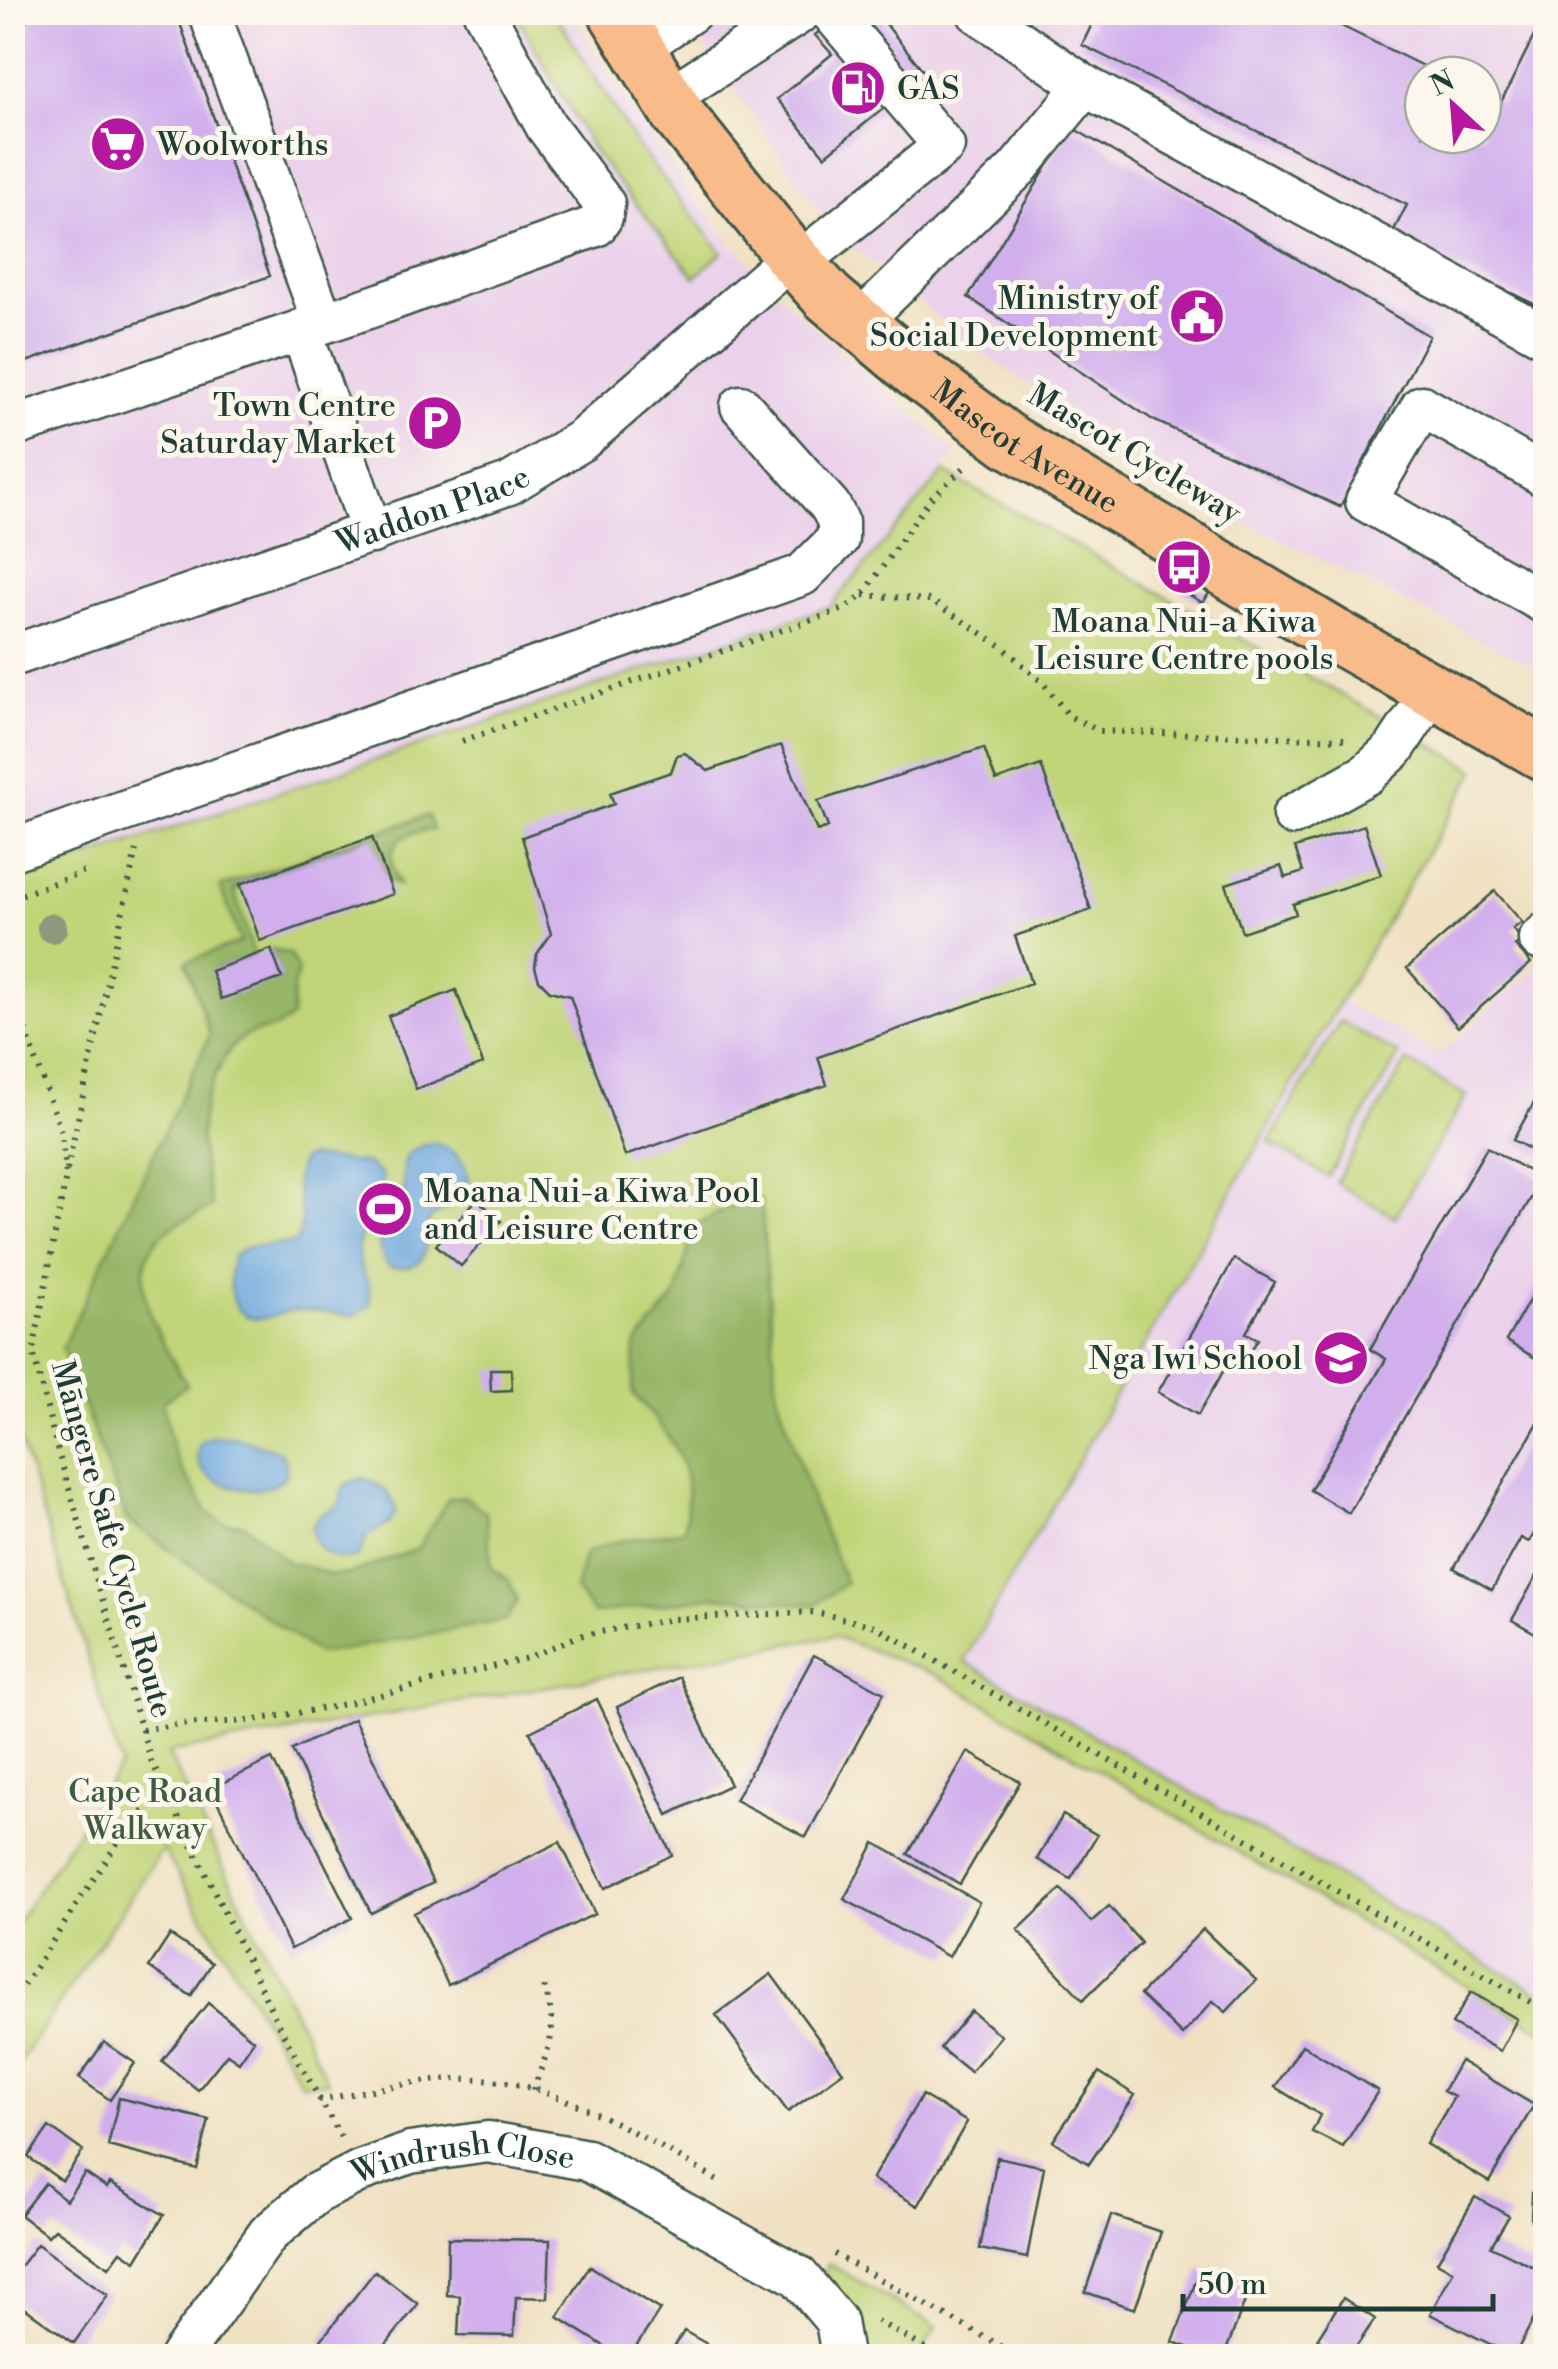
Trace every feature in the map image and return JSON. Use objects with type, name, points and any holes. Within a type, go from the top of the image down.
[{"type":"main road","name":"Mascot Avenue","points":[[626,31],[679,116],[828,297],[1009,442],[1546,755]]},
{"type":"street","points":[[209,12],[312,326],[372,533]]},
{"type":"street","points":[[12,427],[582,234],[596,226],[604,204],[546,126],[484,12]]},
{"type":"street","points":[[626,31],[691,12]]},
{"type":"street","points":[[668,98],[801,12]]},
{"type":"street","name":"Waddon Place","points":[[12,656],[509,484],[582,440],[795,260],[944,146],[831,12]]},
{"type":"street","points":[[977,12],[1085,86],[1546,337]]},
{"type":"street","points":[[859,323],[1017,170],[1085,86]]},
{"type":"street","points":[[12,850],[802,575],[838,540],[838,521],[830,506],[741,406]]},
{"type":"street","points":[[1546,477],[1422,406],[1366,500],[1546,604]]},
{"type":"street","points":[[1292,815],[1366,774],[1394,749],[1432,691]]},
{"type":"street","name":"Windrush Close","points":[[182,2356],[268,2234],[315,2194],[410,2152],[488,2142],[587,2160],[798,2276],[836,2321],[842,2356]]},
{"type":"path","points":[[863,594],[930,600],[1004,647],[1046,685],[1070,716],[1100,730],[1364,740],[1394,749]]},
{"type":"path","name":"Māngere Safe Cycle Route","points":[[147,805],[66,1176],[33,1352],[58,1452],[142,1730],[166,1795],[287,2041],[360,2171]]},
{"type":"path","name":"Māngere Safe Cycle Route","points":[[12,990],[62,1132],[66,1176]]},
{"type":"path","points":[[142,1730],[179,1724],[250,1722],[332,1706],[527,1658],[578,1636],[672,1619],[814,1612],[874,1626],[1546,2011]]},
{"type":"path","points":[[12,2003],[136,1817],[166,1795]]},
{"type":"path","points":[[532,2090],[554,2036],[542,1980]]},
{"type":"shaded area","name":"Town Centre Saturday Market","points":[[12,13],[572,13],[686,187],[735,247],[795,311],[957,453],[830,607],[13,882]]},
{"type":"shaded area","points":[[683,13],[1545,13],[1545,672],[1201,499],[973,347],[827,224]]},
{"type":"shaded area","name":"Nga Iwi School","points":[[1545,960],[1545,1996],[964,1661],[1340,1001],[1440,1055]]},
{"type":"green space","points":[[515,13],[555,13],[638,147],[722,252],[695,277],[595,154]]},
{"type":"green space","name":"Cape Road Walkway","points":[[944,472],[1476,770],[964,1661],[1545,1996],[1545,2032],[936,1675],[834,1636],[168,1753],[328,2082],[302,2084],[163,1849],[13,2072],[13,1928],[121,1765],[13,1417],[13,882],[830,607]]},
{"type":"green space","points":[[428,815],[433,830],[401,839],[392,853],[400,885],[387,879],[372,837],[241,884],[242,888],[234,890],[254,955],[212,971],[221,998],[281,978],[271,949],[290,954],[298,971],[292,1017],[242,1038],[223,1061],[208,1094],[201,1126],[202,1157],[212,1207],[158,1239],[144,1275],[150,1314],[187,1385],[163,1402],[171,1441],[179,1464],[207,1513],[224,1523],[244,1524],[290,1564],[331,1575],[349,1574],[417,1549],[448,1499],[464,1496],[486,1512],[491,1568],[509,1580],[517,1601],[507,1620],[319,1654],[127,1520],[62,1348],[210,1035],[186,962],[241,942],[220,887]]},
{"type":"green space","points":[[1340,1021],[1399,1055],[1328,1177],[1269,1142]]},
{"type":"green space","points":[[1407,1061],[1466,1096],[1395,1217],[1336,1183]]},
{"type":"green space","points":[[761,1198],[777,1394],[813,1504],[846,1583],[814,1605],[717,1596],[594,1614],[575,1590],[585,1553],[615,1542],[684,1530],[684,1470],[670,1439],[633,1393],[635,1346],[676,1296],[694,1226],[732,1206]]},
{"type":"green space","points":[[829,2264],[937,2327],[919,2356],[856,2356],[846,2317],[823,2274]]},
{"type":"water","points":[[432,1143],[451,1151],[464,1165],[468,1183],[465,1192],[430,1218],[420,1261],[389,1267],[379,1245],[380,1237],[400,1207],[404,1163],[414,1150]]},
{"type":"water","points":[[308,1157],[366,1163],[382,1175],[380,1197],[358,1250],[370,1305],[354,1316],[298,1310],[252,1318],[237,1308],[233,1300],[233,1256],[247,1247],[295,1243],[301,1223],[296,1181],[302,1160]]},
{"type":"water","points":[[212,1437],[236,1437],[281,1452],[286,1470],[279,1482],[263,1488],[224,1484],[207,1474],[198,1460],[201,1442]]},
{"type":"water","points":[[362,1478],[385,1490],[396,1512],[389,1524],[367,1536],[358,1557],[334,1557],[317,1544],[311,1529],[319,1516],[339,1505],[344,1485]]},
{"type":"building","name":"Woolworths","points":[[12,12],[176,12],[270,276],[12,367]]},
{"type":"building","points":[[842,12],[876,12],[926,74],[825,156],[777,99],[832,54],[815,35]]},
{"type":"building","points":[[1072,12],[1328,12],[1325,18],[1403,56],[1403,155],[1503,155],[1503,98],[1540,24],[1546,27],[1546,310],[1392,234],[1407,205],[1082,45],[1093,22]]},
{"type":"building","name":"Ministry of Social Development","points":[[1071,127],[1429,336],[1340,507],[1153,420],[968,297]]},
{"type":"building","points":[[1182,579],[1209,593],[1203,603],[1178,588]]},
{"type":"building","points":[[781,745],[817,831],[828,827],[818,801],[984,748],[996,781],[1041,765],[1091,910],[1015,936],[1031,983],[818,1057],[827,1085],[625,1156],[570,996],[550,991],[539,980],[537,954],[551,934],[522,837],[614,804],[610,793],[671,772],[677,755],[685,753],[708,771]]},
{"type":"building","points":[[1364,825],[1381,875],[1293,904],[1296,914],[1242,932],[1226,884],[1281,866],[1285,878],[1303,872],[1295,848]]},
{"type":"building","points":[[372,837],[393,894],[260,941],[240,884]]},
{"type":"building","points":[[1495,891],[1522,922],[1513,929],[1522,940],[1515,946],[1531,963],[1458,1027],[1407,968]]},
{"type":"building","points":[[271,949],[282,978],[221,999],[211,971]]},
{"type":"building","points":[[456,990],[483,1064],[416,1089],[388,1016]]},
{"type":"building","points":[[1535,1101],[1546,1107],[1546,1158],[1513,1140]]},
{"type":"building","points":[[1487,1147],[1542,1179],[1349,1513],[1310,1490],[1386,1359],[1370,1349]]},
{"type":"building","points":[[477,1199],[501,1221],[461,1266],[436,1245]]},
{"type":"building","points":[[1234,1259],[1275,1282],[1246,1333],[1258,1339],[1240,1369],[1228,1363],[1198,1415],[1158,1392]]},
{"type":"building","points":[[1546,1271],[1546,1364],[1506,1341]]},
{"type":"building","points":[[490,1369],[511,1369],[512,1390],[491,1391]]},
{"type":"building","points":[[1546,1409],[1546,1514],[1529,1542],[1521,1538],[1492,1590],[1454,1568]]},
{"type":"building","points":[[1536,1577],[1546,1583],[1546,1639],[1512,1620]]},
{"type":"building","points":[[814,1655],[884,1693],[806,1837],[735,1800]]},
{"type":"building","points":[[679,1677],[730,1785],[668,1815],[617,1707]]},
{"type":"building","points":[[597,1699],[672,1855],[605,1888],[530,1732]]},
{"type":"building","points":[[354,1719],[433,1883],[371,1913],[292,1750]]},
{"type":"building","points":[[968,1752],[1020,1782],[960,1884],[908,1854]]},
{"type":"building","points":[[272,1759],[352,1918],[291,1949],[211,1789]]},
{"type":"building","points":[[1063,1815],[1097,1835],[1071,1879],[1037,1859]]},
{"type":"building","points":[[560,1842],[595,1914],[448,1985],[414,1913]]},
{"type":"building","points":[[875,1843],[979,1902],[949,1957],[844,1899]]},
{"type":"building","points":[[1061,1889],[1091,1922],[1109,1906],[1141,1943],[1083,2000],[1018,1930]]},
{"type":"building","points":[[1203,1929],[1256,1980],[1226,2012],[1213,2001],[1182,2035],[1140,1995]]},
{"type":"building","points":[[170,1935],[212,1963],[191,1996],[149,1967]]},
{"type":"building","points":[[771,1974],[843,2072],[788,2112],[716,2015]]},
{"type":"building","points":[[1471,1992],[1517,2019],[1500,2051],[1452,2024]]},
{"type":"building","points":[[208,2003],[254,2040],[239,2062],[227,2054],[198,2090],[162,2061]]},
{"type":"building","points":[[971,2011],[1001,2036],[970,2072],[940,2048]]},
{"type":"building","points":[[104,2042],[135,2063],[110,2100],[79,2078]]},
{"type":"building","points":[[1302,2045],[1378,2091],[1343,2147],[1312,2132],[1320,2115],[1275,2087]]},
{"type":"building","points":[[1460,2061],[1534,2105],[1489,2182],[1426,2144],[1454,2097],[1443,2091]]},
{"type":"building","points":[[1099,2072],[1135,2095],[1089,2164],[1053,2141]]},
{"type":"building","points":[[922,2095],[967,2122],[918,2206],[872,2179]]},
{"type":"building","points":[[119,2098],[209,2120],[197,2169],[108,2146]]},
{"type":"building","points":[[49,2127],[83,2151],[62,2181],[28,2157]]},
{"type":"building","points":[[997,2157],[1044,2167],[1027,2258],[980,2249]]},
{"type":"building","points":[[85,2173],[164,2215],[136,2261],[121,2251],[109,2267],[55,2229],[48,2236],[20,2215],[45,2183],[66,2200]]},
{"type":"building","points":[[1532,2193],[1546,2194],[1546,2221],[1531,2220]]},
{"type":"building","points":[[1475,2197],[1509,2216],[1491,2246],[1546,2273],[1546,2296],[1514,2356],[1430,2314],[1453,2271],[1437,2262]]},
{"type":"building","points":[[1111,2215],[1161,2232],[1135,2309],[1085,2292]]},
{"type":"building","points":[[448,2238],[550,2240],[548,2298],[516,2297],[514,2336],[458,2335],[460,2296],[447,2295]]},
{"type":"building","points":[[37,2244],[108,2295],[74,2343],[12,2299],[12,2277]]},
{"type":"building","points":[[590,2266],[660,2310],[630,2356],[620,2356],[558,2317]]},
{"type":"building","points":[[1200,2270],[1250,2288],[1224,2356],[1212,2356],[1173,2342]]},
{"type":"building","points":[[375,2271],[418,2304],[377,2356],[342,2356],[321,2340]]},
{"type":"building","points":[[1343,2298],[1375,2319],[1350,2356],[1317,2339]]},
{"type":"building","points":[[684,2331],[728,2356],[669,2356]]},
{"type":"place","name":"GAS","points":[[858,88]]},
{"type":"place","name":"Woolworths","points":[[118,144]]},
{"type":"place","name":"Ministry of Social Development","points":[[1197,316]]},
{"type":"place","name":"Town Centre Saturday Market","points":[[435,423]]},
{"type":"place","name":"Moana Nui-a Kiwa Leisure Centre pools","points":[[1184,567]]},
{"type":"place","name":"Moana Nui-a Kiwa Pool and Leisure Centre","points":[[385,1209]]},
{"type":"place","name":"Nga Iwi School","points":[[1341,1358]]}]
